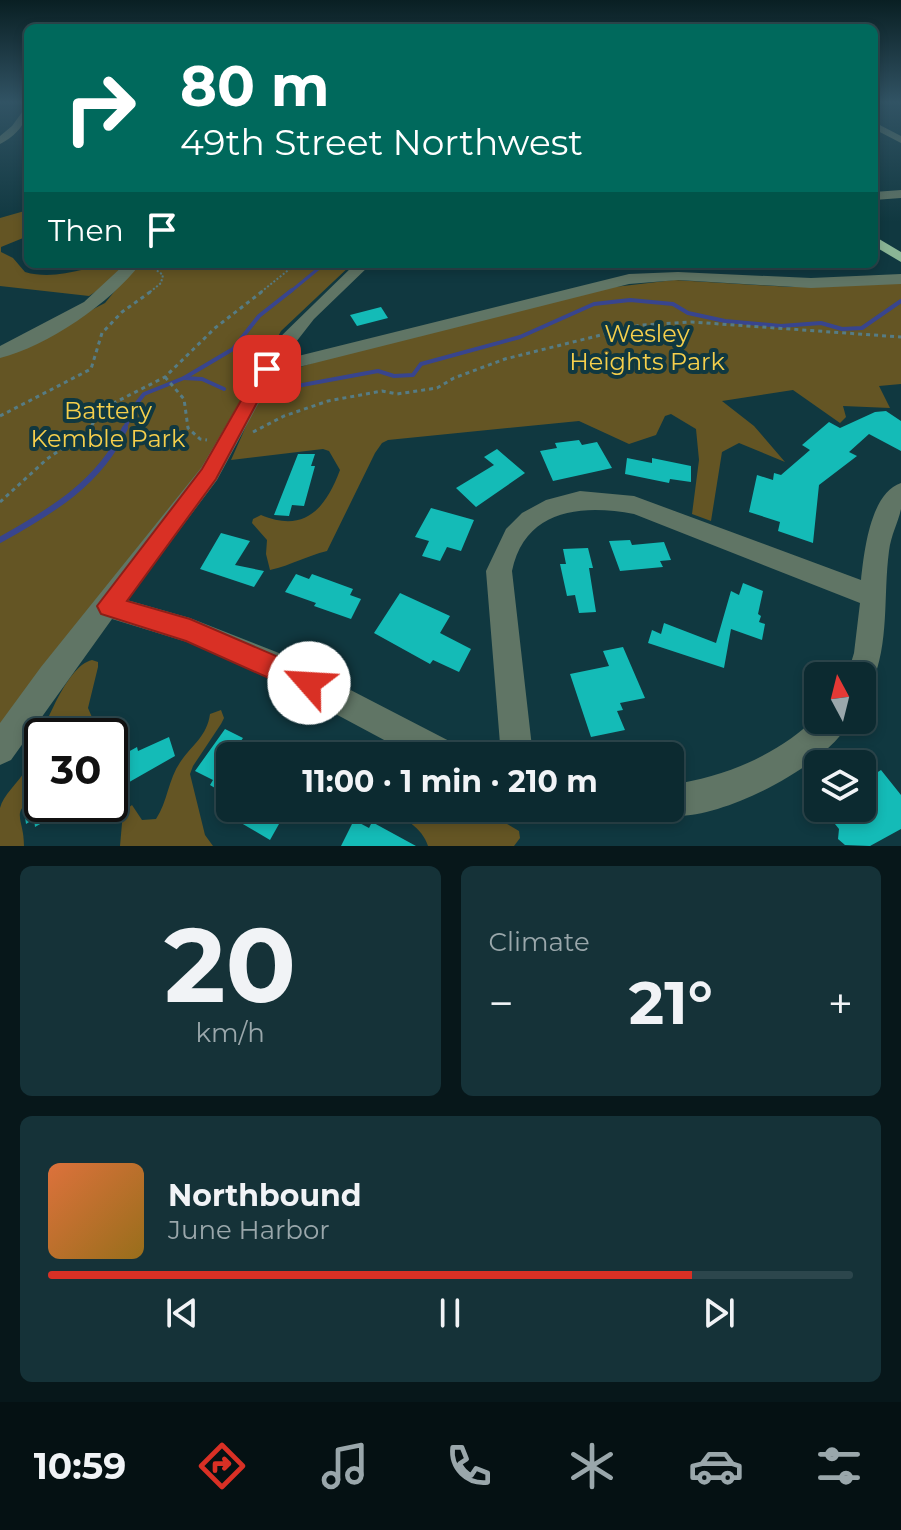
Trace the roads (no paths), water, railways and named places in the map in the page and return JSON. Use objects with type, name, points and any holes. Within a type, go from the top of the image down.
[{"type":"main road","points":[[878,243],[901,258]]},
{"type":"street","points":[[878,196],[901,194]]},
{"type":"street","points":[[0,353],[87,305],[118,283],[130,268]]},
{"type":"street","points":[[0,749],[51,677],[209,474],[267,369],[291,334],[360,268]]},
{"type":"street","points":[[267,369],[638,278],[678,276],[797,283],[901,279]]},
{"type":"street","points":[[865,662],[872,641],[879,527],[887,508],[901,492]]},
{"type":"street","points":[[516,742],[499,571],[515,535],[531,519],[550,508],[595,500],[631,504],[875,597]]},
{"type":"street","points":[[109,606],[190,631],[269,663],[419,742]]},
{"type":"street","points":[[684,798],[722,791],[764,774],[796,754],[819,734]]},
{"type":"waterway","points":[[290,292],[319,268]]},
{"type":"waterway","points":[[184,378],[233,349],[259,316],[292,290]]},
{"type":"waterway","points":[[286,388],[378,371],[394,376],[413,375],[421,364],[520,337],[594,304],[630,300],[673,304],[688,313],[725,321],[781,326],[821,323],[842,329],[862,328],[901,301]]},
{"type":"waterway","points":[[124,429],[134,407],[144,394],[184,378]]},
{"type":"waterway","points":[[184,378],[202,379],[224,389]]},
{"type":"waterway","points":[[0,540],[55,507],[88,480],[115,447],[124,429]]},
{"type":"park label","name":"Wesley Heights Park","points":[[647,347]]},
{"type":"park label","name":"Battery Kemble Park","points":[[108,424]]}]
